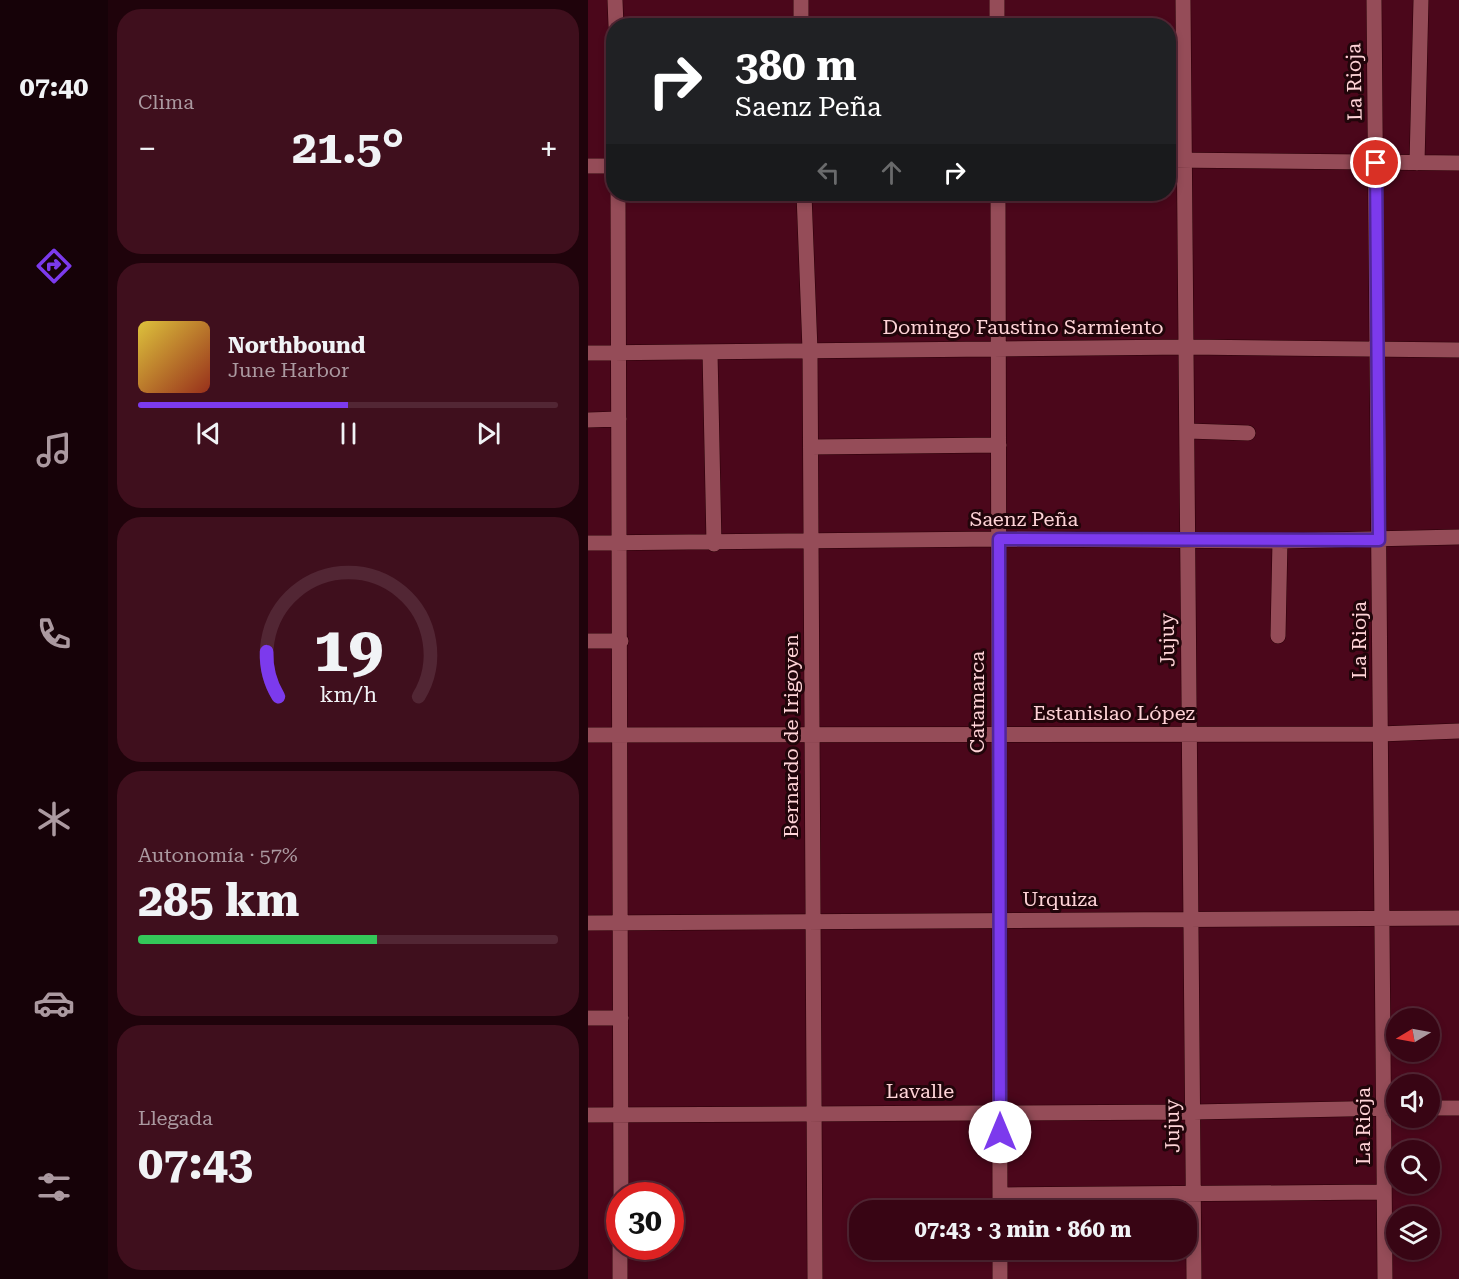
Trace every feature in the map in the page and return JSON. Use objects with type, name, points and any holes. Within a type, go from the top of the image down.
[{"type":"street","points":[[615,0],[616,18]]},
{"type":"street","points":[[801,0],[801,18]]},
{"type":"street","points":[[997,0],[997,18]]},
{"type":"street","name":"Jujuy","points":[[1183,0],[1194,1279]]},
{"type":"street","name":"La Rioja","points":[[1374,0],[1382,921],[1389,1074]]},
{"type":"street","points":[[1417,163],[1421,0]]},
{"type":"street","points":[[1176,160],[1459,163]]},
{"type":"street","points":[[588,166],[606,166]]},
{"type":"street","points":[[618,201],[621,543],[621,1182]]},
{"type":"street","name":"Bernardo de Irigoyen","points":[[804,201],[810,350],[812,542],[815,1279]]},
{"type":"street","name":"Catamarca","points":[[998,201],[1000,1200]]},
{"type":"street","name":"Domingo Faustino Sarmiento","points":[[588,353],[1187,347],[1459,350]]},
{"type":"street","points":[[711,352],[714,544]]},
{"type":"street","points":[[588,420],[619,419]]},
{"type":"street","points":[[1188,431],[1248,433]]},
{"type":"street","points":[[811,447],[999,445]]},
{"type":"street","name":"Saenz Peña","points":[[588,543],[714,544],[999,539],[1280,541],[1459,537]]},
{"type":"street","points":[[1278,636],[1280,541]]},
{"type":"street","points":[[588,641],[621,641]]},
{"type":"street","name":"Estanislao López","points":[[588,735],[1380,734],[1459,731]]},
{"type":"street","name":"Urquiza","points":[[588,923],[813,920],[1382,921],[1459,918]]},
{"type":"street","points":[[588,1018],[621,1018]]},
{"type":"street","name":"Lavalle","points":[[588,1115],[1000,1111],[1193,1112],[1386,1108]]},
{"type":"street","points":[[1440,1108],[1459,1108]]},
{"type":"street","name":"La Rioja","points":[[1384,1279],[1384,1192],[1389,1128]]},
{"type":"street","points":[[1058,1200],[1194,1193],[1384,1192]]},
{"type":"street","points":[[620,1279],[621,1260]]},
{"type":"street","points":[[1000,1260],[1000,1279]]},
{"type":"route","points":[[1000,1132],[999,539],[1379,540],[1376,163]]}]
